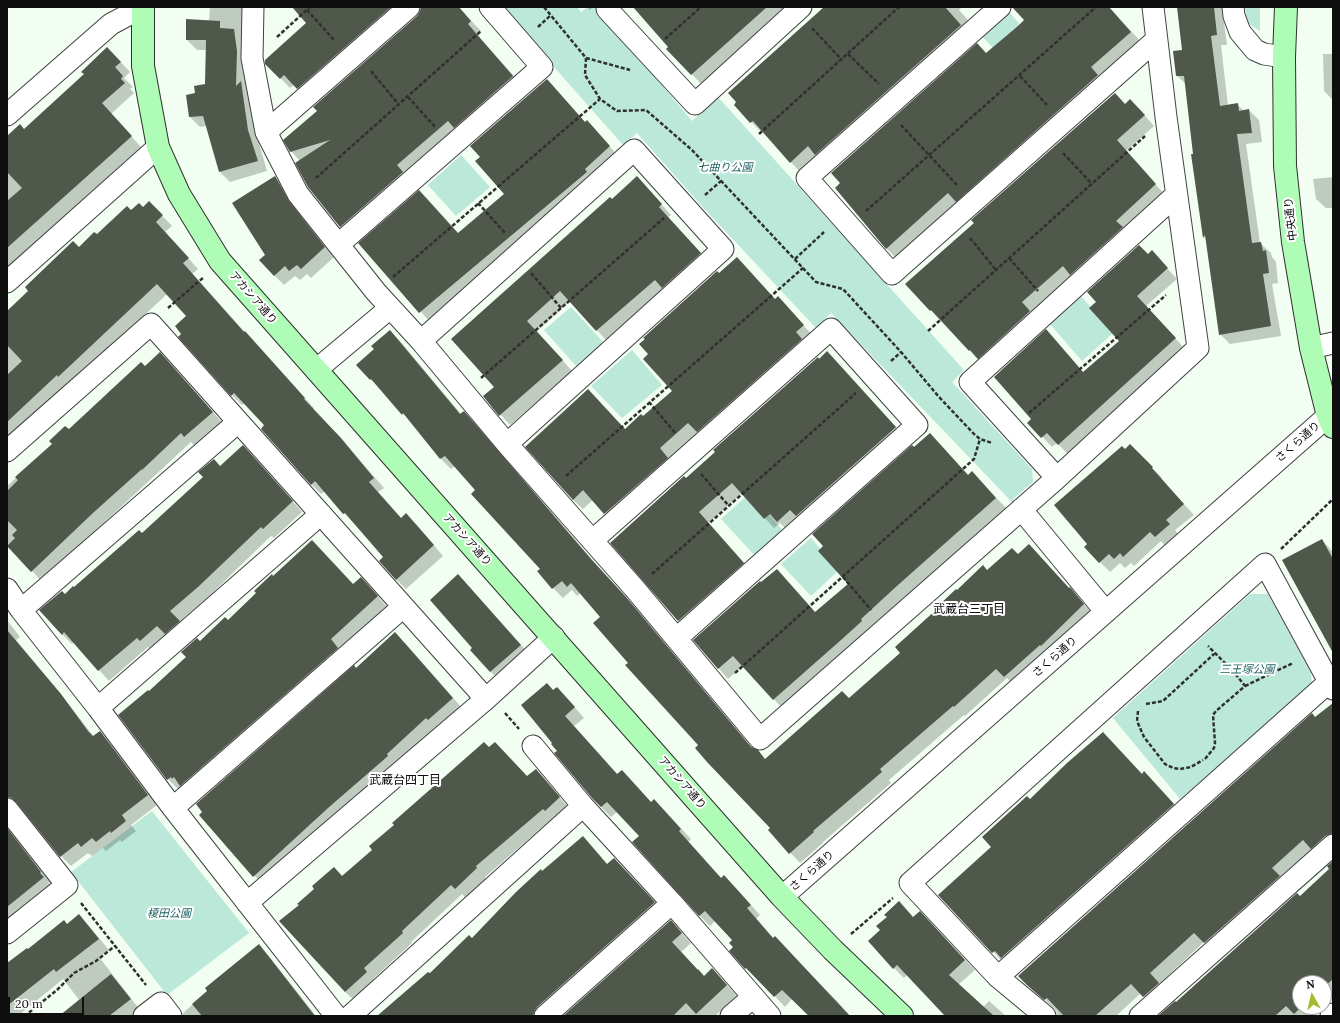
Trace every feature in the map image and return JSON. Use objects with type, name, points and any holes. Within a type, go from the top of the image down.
[{"type":"street","points":[[7,115],[111,24],[143,7]]},
{"type":"street","name":"アカシア通り","points":[[143,7],[142,66],[158,147],[179,194],[220,261],[554,637],[782,897],[833,950],[902,1016]]},
{"type":"street","points":[[253,7],[252,58],[266,132],[298,194],[376,292],[421,341],[507,444],[593,540],[677,638],[760,739],[1057,478],[1198,348],[1176,195],[1152,7]]},
{"type":"street","points":[[266,132],[409,7]]},
{"type":"street","points":[[610,7],[607,9],[695,104],[799,9]]},
{"type":"street","points":[[1000,7],[807,178],[892,274],[1156,40]]},
{"type":"street","points":[[1233,7],[1234,16],[1240,32],[1255,50],[1264,54],[1284,57]]},
{"type":"street","name":"中央通り","points":[[1286,7],[1284,57],[1285,166],[1293,242],[1311,348],[1331,422]]},
{"type":"street","points":[[339,244],[542,67],[494,12]]},
{"type":"street","points":[[7,282],[158,147]]},
{"type":"street","points":[[421,341],[634,150],[723,249],[507,444]]},
{"type":"street","points":[[1057,478],[970,382],[1176,195]]},
{"type":"street","points":[[316,370],[390,308]]},
{"type":"street","points":[[7,451],[151,324],[403,607],[488,697]]},
{"type":"street","points":[[593,540],[831,329],[917,425],[677,638]]},
{"type":"street","points":[[1311,348],[1333,343]]},
{"type":"street","points":[[21,610],[238,422]]},
{"type":"street","name":"さくら通り","points":[[782,897],[1106,612],[1331,422]]},
{"type":"street","points":[[1021,509],[1106,612]]},
{"type":"street","points":[[98,708],[321,514]]},
{"type":"street","points":[[998,977],[1220,779],[1331,685],[1266,564],[910,883],[998,977],[1045,1016]]},
{"type":"street","points":[[7,589],[21,610],[98,708],[173,808],[336,1016]]},
{"type":"street","points":[[173,808],[403,607]]},
{"type":"street","points":[[247,903],[488,697],[554,637]]},
{"type":"street","points":[[533,746],[583,806],[672,904],[770,1016]]},
{"type":"street","points":[[350,1016],[583,806]]},
{"type":"street","points":[[7,809],[67,885],[7,933]]},
{"type":"street","points":[[1140,1016],[1333,845]]},
{"type":"street","points":[[544,1016],[672,904]]},
{"type":"street","points":[[731,1016],[753,997]]},
{"type":"street","points":[[144,1016],[166,1010]]},
{"type":"path","points":[[252,58],[310,7]]},
{"type":"path","points":[[544,7],[586,58],[585,75],[600,98],[618,111],[646,110],[692,150],[816,282],[843,289],[902,352],[939,397],[980,439],[1008,447],[1027,445]]},
{"type":"path","points":[[648,54],[701,7]]},
{"type":"path","points":[[759,134],[899,7]]},
{"type":"path","points":[[795,259],[930,155],[1096,7]]},
{"type":"path","points":[[799,9],[842,60]]},
{"type":"path","points":[[307,10],[399,105]]},
{"type":"path","points":[[298,194],[408,97],[494,12]]},
{"type":"path","points":[[848,54],[930,155],[973,202]]},
{"type":"path","points":[[1020,76],[1064,122]]},
{"type":"path","points":[[408,97],[452,145]]},
{"type":"path","points":[[376,292],[600,98]]},
{"type":"path","points":[[928,331],[1166,117]]},
{"type":"path","points":[[1047,137],[1092,184]]},
{"type":"path","points":[[478,203],[561,308]]},
{"type":"path","points":[[464,392],[682,203]]},
{"type":"path","points":[[954,219],[996,270]]},
{"type":"path","points":[[1009,258],[1052,307]]},
{"type":"path","points":[[549,490],[803,268]]},
{"type":"path","points":[[151,324],[207,274]]},
{"type":"path","points":[[1012,428],[1188,277]]},
{"type":"path","points":[[635,589],[874,377]]},
{"type":"path","points":[[649,402],[729,506]]},
{"type":"path","points":[[718,688],[974,459],[980,439]]},
{"type":"path","points":[[1266,564],[1333,499]]},
{"type":"path","points":[[843,577],[887,628]]},
{"type":"path","points":[[1193,628],[1214,654],[1245,686]]},
{"type":"path","points":[[1139,708],[1137,721],[1140,729],[1144,737],[1165,764],[1173,768],[1180,769],[1191,767],[1204,760],[1214,748],[1213,715],[1216,711],[1245,686],[1314,653]]},
{"type":"path","points":[[1144,705],[1163,701],[1214,654]]},
{"type":"path","points":[[488,697],[533,746]]},
{"type":"path","points":[[1204,760],[1220,779]]},
{"type":"path","points":[[833,950],[910,883]]},
{"type":"path","points":[[67,885],[166,1010]]},
{"type":"path","points":[[24,1016],[74,973],[96,961],[115,946]]},
{"type":"green space","name":"七曲り公園","points":[[501,7],[577,7],[581,12],[588,7],[596,7],[692,121],[718,97],[964,370],[952,382],[1032,469],[1033,482],[1011,501],[831,313],[816,328],[699,203],[637,133],[623,145]]},
{"type":"green space","points":[[1245,7],[1260,7],[1260,31],[1247,23]]},
{"type":"green space","points":[[1008,11],[1040,47],[1014,71],[981,35]]},
{"type":"green space","points":[[461,155],[490,187],[456,216],[428,185]]},
{"type":"green space","points":[[1081,296],[1113,333],[1082,361],[1050,324]]},
{"type":"green space","points":[[571,307],[604,343],[577,367],[544,330]]},
{"type":"green space","points":[[632,350],[662,385],[622,418],[591,386]]},
{"type":"green space","points":[[750,493],[786,534],[757,558],[721,519]]},
{"type":"green space","points":[[811,538],[839,570],[811,596],[781,564]]},
{"type":"green space","name":"三王塚公園","points":[[1250,594],[1268,594],[1311,672],[1312,686],[1180,799],[1113,718]]},
{"type":"green space","name":"榎田公園","points":[[152,811],[249,933],[167,995],[71,872]]},
{"type":"building","points":[[292,7],[391,7],[297,89],[284,75],[280,79],[265,64],[265,60],[306,23]]},
{"type":"building","points":[[421,7],[459,7],[471,21],[468,24],[513,76],[454,128],[448,121],[397,165],[403,172],[340,227],[308,187],[295,163],[330,140],[290,152],[283,140],[317,111],[313,107],[417,16]]},
{"type":"building","points":[[633,7],[767,7],[691,75],[666,49],[668,47]]},
{"type":"building","points":[[824,7],[945,7],[961,25],[815,155],[808,146],[790,163],[753,121],[750,123],[734,105],[736,102],[728,93]]},
{"type":"building","points":[[1012,7],[1109,7],[1131,32],[1091,67],[1098,75],[956,202],[948,193],[886,249],[835,188],[840,183],[831,173],[977,43],[986,53],[1018,26],[1024,20]]},
{"type":"building","points":[[1177,7],[1214,7],[1217,35],[1211,36],[1220,106],[1238,103],[1239,111],[1249,109],[1252,133],[1237,134],[1252,243],[1261,242],[1263,251],[1266,250],[1269,273],[1263,274],[1271,326],[1219,335],[1205,235],[1203,238],[1191,154],[1193,154],[1184,76],[1176,76],[1173,51],[1182,50]]},
{"type":"building","points":[[186,19],[220,21],[220,28],[234,29],[237,51],[236,86],[241,81],[248,130],[258,161],[219,172],[203,116],[189,117],[186,95],[195,93],[194,86],[205,84],[206,40],[186,40]]},
{"type":"building","points":[[107,47],[121,62],[115,67],[123,76],[121,79],[125,83],[102,103],[132,136],[7,248],[7,201],[22,188],[7,172],[7,136],[20,124],[24,129],[84,74],[81,72]]},
{"type":"building","points":[[547,79],[585,122],[587,120],[610,146],[585,169],[587,172],[419,313],[358,243],[419,190],[458,233],[504,194],[475,161],[480,157],[470,146]]},
{"type":"building","points":[[1115,93],[1125,104],[1130,99],[1145,115],[1117,140],[1156,184],[1116,221],[1123,227],[1070,275],[1063,266],[1022,302],[1030,311],[978,359],[905,284],[974,223],[971,220]]},
{"type":"building","points":[[275,176],[289,201],[325,247],[301,269],[297,265],[289,271],[285,266],[274,276],[259,260],[265,255],[232,203]]},
{"type":"building","points":[[637,176],[662,204],[659,207],[701,253],[662,288],[655,280],[596,331],[560,291],[527,321],[563,360],[499,416],[483,396],[494,387],[451,339],[610,197],[612,199]]},
{"type":"building","points":[[149,201],[163,215],[156,222],[189,258],[183,263],[305,398],[304,399],[341,438],[374,478],[369,482],[401,518],[406,513],[434,545],[396,580],[379,561],[383,557],[345,513],[343,514],[315,481],[311,485],[261,429],[264,425],[234,393],[231,396],[178,337],[181,334],[175,326],[186,316],[157,284],[58,377],[57,375],[7,422],[7,375],[22,361],[7,345],[7,311],[28,291],[25,287],[73,241],[79,247],[94,232],[97,234],[127,206],[131,210],[139,203],[143,207]]},
{"type":"building","points":[[1139,245],[1148,254],[1152,250],[1168,268],[1137,296],[1176,338],[1058,445],[1047,433],[1041,438],[1027,423],[1031,419],[994,377],[1046,329],[1083,372],[1119,341],[1089,308],[1096,302],[1087,292]]},
{"type":"building","points":[[737,257],[775,299],[778,296],[804,325],[796,332],[802,339],[697,432],[688,423],[660,448],[668,458],[604,514],[583,490],[573,500],[525,447],[588,389],[625,429],[641,414],[643,416],[672,391],[643,359],[648,354],[639,344],[645,339],[643,338],[717,271],[719,273]]},
{"type":"building","points":[[390,330],[460,414],[464,411],[591,559],[626,597],[751,747],[758,750],[765,759],[842,691],[849,698],[900,653],[895,647],[937,609],[936,608],[956,589],[957,590],[983,565],[987,570],[1012,548],[1018,554],[1029,544],[1084,604],[1041,646],[1040,645],[1004,677],[996,669],[954,707],[953,706],[880,769],[882,772],[813,831],[814,832],[789,854],[768,830],[770,828],[695,748],[698,745],[625,665],[628,663],[593,623],[600,617],[571,583],[567,587],[562,581],[552,589],[537,571],[540,569],[471,494],[475,490],[445,456],[440,459],[403,413],[402,415],[371,379],[370,380],[356,365],[374,349],[371,346]]},
{"type":"building","points":[[827,351],[896,427],[796,516],[790,510],[777,522],[770,514],[764,519],[732,483],[699,512],[744,563],[678,621],[610,543],[684,476],[686,478],[715,452],[713,450],[818,357],[819,359]]},
{"type":"building","points":[[160,352],[213,412],[184,437],[181,433],[31,572],[7,546],[15,538],[12,535],[17,530],[7,520],[7,491],[18,480],[15,477],[52,444],[49,441],[65,426],[69,429],[141,362],[145,366]]},
{"type":"building","points":[[930,433],[968,475],[972,471],[996,498],[898,585],[861,619],[862,621],[773,700],[733,656],[718,669],[693,640],[760,581],[761,582],[777,569],[815,612],[848,584],[818,551],[823,546],[812,534],[912,445],[914,447]]},
{"type":"building","points":[[1130,444],[1153,467],[1152,468],[1184,504],[1166,520],[1170,524],[1155,537],[1150,532],[1123,557],[1120,553],[1114,559],[1109,554],[1099,563],[1084,547],[1087,544],[1054,505],[1122,446],[1125,449]]},
{"type":"building","points":[[243,445],[293,501],[263,529],[261,527],[198,587],[170,611],[180,621],[165,634],[157,626],[140,641],[137,638],[98,671],[64,632],[62,635],[39,610],[62,591],[65,594],[73,586],[74,587],[139,530],[142,533],[203,477],[198,472],[214,459],[220,466]]},
{"type":"building","points":[[1322,539],[1333,559],[1333,653],[1282,560]]},
{"type":"building","points":[[312,540],[353,584],[361,577],[378,596],[331,639],[338,648],[180,786],[174,777],[167,780],[118,715],[148,690],[149,691],[186,657],[181,652],[197,638],[200,641],[225,617],[228,620],[256,593],[254,591],[272,574],[273,576]]},
{"type":"building","points":[[458,574],[521,645],[490,672],[470,650],[472,648],[430,600]]},
{"type":"building","points":[[7,630],[61,694],[88,731],[93,736],[100,731],[148,795],[122,815],[126,821],[111,833],[110,831],[96,842],[92,838],[81,847],[78,843],[60,857],[16,802],[12,798],[7,797]]},
{"type":"building","points":[[395,632],[453,698],[428,720],[426,718],[387,754],[388,756],[328,808],[253,877],[199,815],[202,812],[196,804],[354,665],[356,668]]},
{"type":"building","points":[[547,683],[553,690],[557,687],[575,707],[565,716],[617,774],[622,770],[651,802],[654,799],[681,829],[679,831],[721,878],[724,875],[751,905],[747,908],[773,938],[775,936],[850,1016],[809,1016],[782,990],[774,997],[746,968],[745,969],[729,951],[733,947],[729,943],[732,940],[705,911],[699,916],[632,842],[639,836],[607,802],[601,807],[554,753],[557,751],[551,744],[552,743],[521,705]]},
{"type":"building","points":[[1333,703],[1333,833],[1325,836],[1311,849],[1303,840],[1272,868],[1280,876],[1204,943],[1194,933],[1150,973],[1159,983],[1143,997],[1131,984],[1095,1016],[1064,1016],[1047,998],[1044,1000],[1018,976],[1312,713],[1315,717]]},
{"type":"building","points":[[1103,732],[1142,774],[1144,771],[1174,804],[1001,958],[995,951],[992,953],[938,895],[991,847],[982,837],[1027,796],[1030,799],[1067,763]]},
{"type":"building","points":[[484,742],[489,747],[495,742],[527,776],[536,769],[560,797],[545,811],[543,809],[476,866],[477,868],[455,889],[451,885],[402,931],[403,933],[364,968],[367,972],[345,992],[279,921],[299,905],[297,904],[314,889],[312,886],[334,867],[342,876],[372,850],[369,846],[394,825],[392,823]]},
{"type":"building","points":[[7,828],[44,877],[7,907]]},
{"type":"building","points":[[583,836],[607,864],[614,858],[655,902],[537,1007],[533,1016],[377,1016],[428,972],[430,973],[469,935],[472,938],[516,892],[541,869],[542,871]]},
{"type":"building","points":[[1333,861],[1332,980],[1332,975],[1292,975],[1292,1012],[1286,1006],[1275,1016],[1159,1015],[1175,1001],[1176,1002],[1297,893],[1300,896],[1329,869],[1327,866]]},
{"type":"building","points":[[899,901],[913,917],[920,911],[965,960],[949,975],[994,1016],[945,1016],[897,965],[893,969],[868,941],[880,930],[876,926],[887,917],[884,915]]},
{"type":"building","points":[[79,914],[99,939],[56,972],[54,969],[7,1006],[7,963],[27,948],[28,949],[64,920],[67,924]]},
{"type":"building","points":[[671,920],[682,933],[672,942],[704,976],[712,968],[727,985],[696,1014],[686,1003],[673,1016],[563,1016]]},
{"type":"building","points":[[259,944],[315,1016],[202,1016],[192,1004],[207,991],[205,988]]},
{"type":"building","points":[[111,974],[131,999],[109,1016],[59,1016]]},
{"type":"district","name":"武蔵台三丁目","points":[[969,610]]},
{"type":"district","name":"武蔵台四丁目","points":[[405,781]]}]
